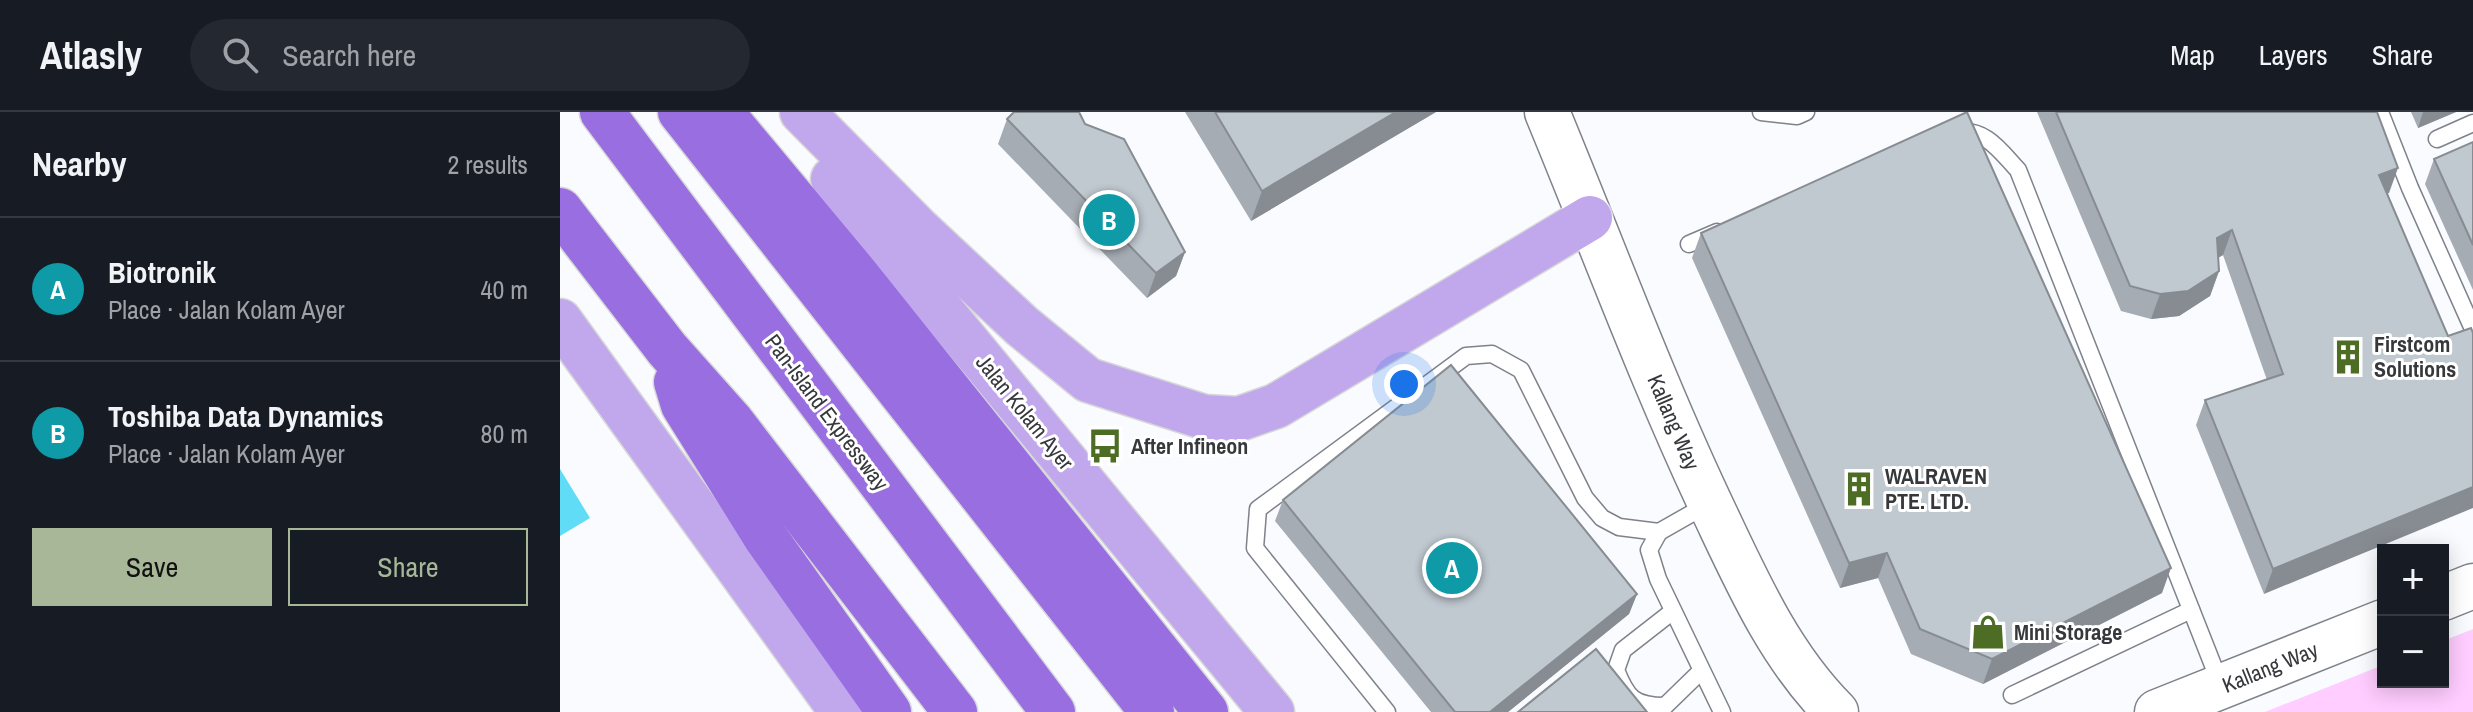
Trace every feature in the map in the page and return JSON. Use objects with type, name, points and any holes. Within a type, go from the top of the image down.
[{"type":"highway","name":"Pan-Island Expressway","points":[[602,112],[1053,712]]},
{"type":"highway","points":[[680,112],[1152,712]]},
{"type":"highway","points":[[721,112],[857,275],[1206,712]]},
{"type":"highway","points":[[560,210],[667,349],[732,422],[955,712]]},
{"type":"highway","points":[[667,349],[683,405],[766,538],[889,712]]},
{"type":"main road","name":"Jalan Kolam Ayer","points":[[777,112],[1272,712]]},
{"type":"main road","points":[[802,112],[918,229],[1022,326],[1088,380],[1204,417],[1239,419],[1276,406],[1590,218]]},
{"type":"main road","points":[[560,321],[842,712]]},
{"type":"street","name":"Kallang Way","points":[[1547,112],[1655,378],[1710,503],[1774,634],[1821,697],[1836,712]]},
{"type":"street","points":[[2449,596],[2473,586]]},
{"type":"street","name":"Kallang Way","points":[[2157,712],[2377,624]]},
{"type":"lane","points":[[1761,112],[1797,116],[1806,112]]},
{"type":"lane","points":[[2380,112],[2473,329]]},
{"type":"lane","points":[[2437,139],[2473,123]]},
{"type":"lane","points":[[1934,140],[1964,131],[1987,137],[2018,170],[2221,686]]},
{"type":"lane","points":[[1689,244],[1732,226]]},
{"type":"lane","points":[[1387,712],[1255,548],[1258,509],[1466,356],[1492,354],[1521,370],[1585,498],[1602,518],[1619,527],[1659,532]]},
{"type":"lane","points":[[1710,503],[1659,532],[1649,550],[1658,579],[1722,712]]},
{"type":"lane","points":[[2012,695],[2191,610]]},
{"type":"lane","points":[[1673,611],[1623,650],[1616,670],[1625,692],[1643,706],[1665,706],[1701,671]]},
{"type":"shaded area","points":[[2473,629],[2473,712],[2265,712],[2377,667],[2377,688],[2449,688],[2449,639]]},
{"type":"water","points":[[560,469],[590,518],[560,536]]},
{"type":"building","points":[[1014,112],[1079,112],[1085,124],[1124,139],[1185,252],[1156,273],[1007,119]]},
{"type":"building","points":[[1215,112],[1396,112],[1262,191]]},
{"type":"building","points":[[1967,112],[2171,568],[1992,659],[1920,629],[1887,553],[1849,563],[1701,233]]},
{"type":"building","name":"Firstcom Solutions","points":[[2056,112],[2377,112],[2398,168],[2379,175],[2448,336],[2471,328],[2473,333],[2473,487],[2273,569],[2205,400],[2283,374],[2232,230],[2217,238],[2219,271],[2188,291],[2160,294],[2130,286]]},
{"type":"building","points":[[2473,142],[2473,245],[2434,159]]},
{"type":"building","points":[[1451,365],[1637,594],[1490,712],[1455,712],[1283,500]]},
{"type":"building","points":[[1596,649],[1647,712],[1518,712]]},
{"type":"place","name":"Toshiba Data Dynamics","points":[[1109,220]]},
{"type":"place","name":"Firstcom Solutions","points":[[2348,357]]},
{"type":"place","name":"After Infineon","points":[[1105,446]]},
{"type":"place","name":"WALRAVEN PTE. LTD.","points":[[1859,489]]},
{"type":"place","name":"Biotronik","points":[[1452,568]]},
{"type":"place","name":"Mini Storage","points":[[1988,632]]}]
